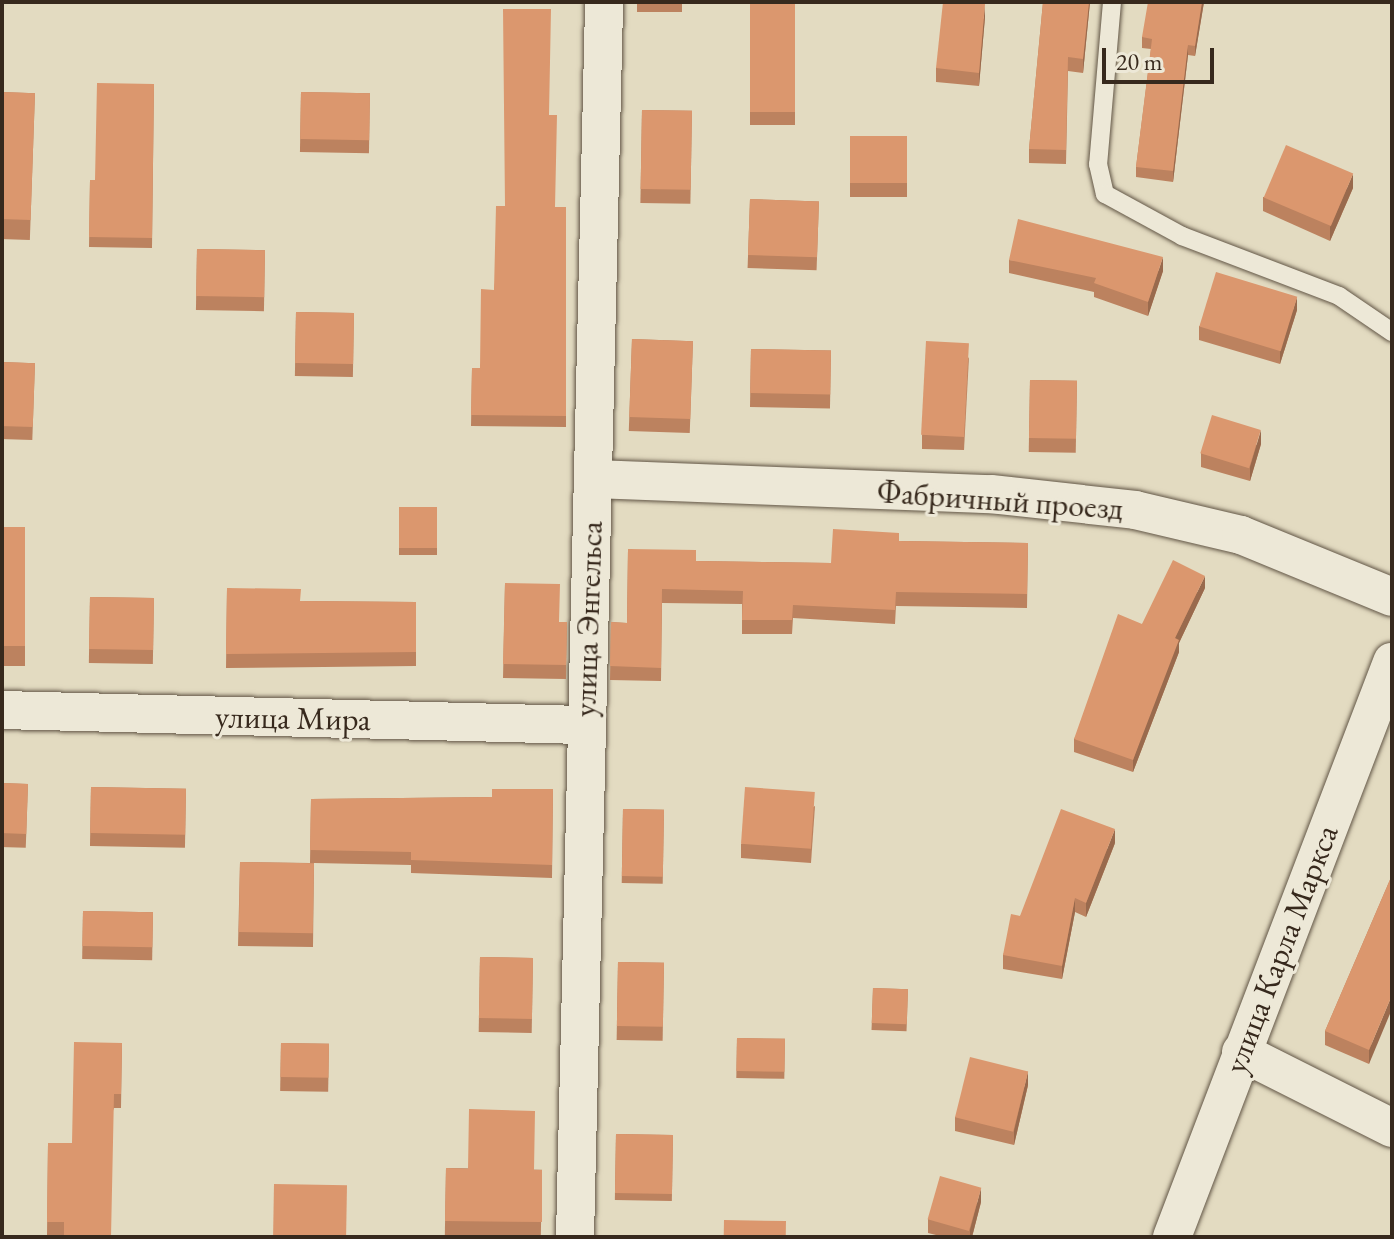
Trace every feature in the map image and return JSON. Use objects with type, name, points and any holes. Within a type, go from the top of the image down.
[{"type":"street","name":"улица Энгельса","points":[[575,1237],[584,725],[594,479],[604,2]]},
{"type":"street","name":"Фабричный проезд","points":[[594,479],[991,494],[1135,510],[1241,535],[1392,597]]},
{"type":"street","name":"улица Карла Маркса","points":[[1172,1237],[1392,662]]},
{"type":"street","name":"улица Мира","points":[[2,710],[584,725]]},
{"type":"street","points":[[1241,1052],[1392,1128]]},
{"type":"lane","points":[[1112,2],[1098,164],[1105,194],[1182,236],[1339,296],[1392,332]]},
{"type":"building","points":[[750,2],[795,2],[795,112],[750,112]]},
{"type":"building","points":[[943,2],[985,4],[979,73],[936,68]]},
{"type":"building","points":[[1043,2],[1089,2],[1083,59],[1068,57],[1066,150],[1029,149]]},
{"type":"building","points":[[1148,2],[1202,2],[1195,46],[1188,45],[1173,171],[1136,167],[1152,39],[1142,37]]},
{"type":"building","points":[[503,9],[551,9],[549,115],[557,115],[555,207],[566,207],[566,416],[471,415],[472,368],[480,368],[481,289],[494,290],[496,206],[505,206]]},
{"type":"building","points":[[97,83],[154,84],[152,238],[89,237],[90,180],[95,180]]},
{"type":"building","points":[[2,92],[35,93],[31,220],[2,219]]},
{"type":"building","points":[[301,92],[370,93],[369,140],[300,139]]},
{"type":"building","points":[[642,110],[692,111],[691,190],[641,189]]},
{"type":"building","points":[[850,136],[907,136],[907,183],[850,183]]},
{"type":"building","points":[[1286,145],[1353,174],[1331,226],[1264,197]]},
{"type":"building","points":[[750,199],[819,201],[817,257],[748,255]]},
{"type":"building","points":[[1018,219],[1163,257],[1148,302],[1094,283],[1096,278],[1009,260]]},
{"type":"building","points":[[197,249],[265,250],[264,297],[196,296]]},
{"type":"building","points":[[1216,272],[1297,297],[1281,351],[1199,327]]},
{"type":"building","points":[[296,312],[354,313],[353,364],[295,363]]},
{"type":"building","points":[[632,339],[693,341],[690,419],[629,417]]},
{"type":"building","points":[[926,341],[969,343],[964,437],[921,435]]},
{"type":"building","points":[[751,349],[831,350],[830,394],[750,393]]},
{"type":"building","points":[[2,362],[35,363],[33,427],[2,426]]},
{"type":"building","points":[[1030,380],[1077,381],[1076,439],[1029,438]]},
{"type":"building","points":[[1212,415],[1261,430],[1249,468],[1200,453]]},
{"type":"building","points":[[399,507],[437,507],[437,548],[399,548]]},
{"type":"building","points":[[2,527],[25,527],[25,646],[2,646]]},
{"type":"building","points":[[833,529],[899,533],[899,541],[1028,543],[1027,594],[896,592],[895,610],[793,605],[792,620],[742,620],[743,591],[662,589],[661,668],[610,666],[611,622],[627,623],[628,549],[696,550],[696,561],[831,563]]},
{"type":"building","points":[[1173,560],[1205,576],[1175,638],[1179,640],[1133,760],[1074,739],[1118,614],[1142,624]]},
{"type":"building","points":[[505,583],[560,584],[559,622],[567,622],[566,665],[503,664]]},
{"type":"building","points":[[227,588],[301,589],[300,601],[416,602],[416,652],[226,654]]},
{"type":"building","points":[[90,597],[154,598],[153,650],[89,649]]},
{"type":"building","points":[[2,783],[28,784],[26,834],[2,833]]},
{"type":"building","points":[[91,787],[186,789],[185,835],[90,833]]},
{"type":"building","points":[[745,787],[815,792],[811,849],[741,844]]},
{"type":"building","points":[[492,789],[553,789],[552,865],[411,860],[411,852],[310,850],[311,799],[492,797]]},
{"type":"building","points":[[623,809],[664,810],[663,877],[622,876]]},
{"type":"building","points":[[1061,809],[1115,829],[1086,903],[1075,898],[1062,966],[1003,955],[1011,914],[1020,916]]},
{"type":"building","points":[[240,862],[314,863],[313,933],[239,932]]},
{"type":"building","points":[[1392,875],[1392,995],[1369,1050],[1325,1031]]},
{"type":"building","points":[[83,911],[153,912],[152,947],[82,946]]},
{"type":"building","points":[[480,957],[533,958],[532,1019],[479,1018]]},
{"type":"building","points":[[618,962],[664,963],[663,1027],[617,1026]]},
{"type":"building","points":[[873,988],[908,989],[907,1024],[872,1023]]},
{"type":"building","points":[[737,1038],[785,1039],[784,1072],[736,1071]]},
{"type":"building","points":[[74,1042],[122,1043],[121,1094],[114,1094],[111,1237],[64,1237],[64,1222],[47,1222],[48,1143],[72,1143]]},
{"type":"building","points":[[281,1043],[329,1044],[328,1078],[280,1077]]},
{"type":"building","points":[[970,1057],[1028,1072],[1013,1132],[955,1117]]},
{"type":"building","points":[[469,1109],[535,1111],[534,1170],[542,1170],[542,1222],[445,1221],[446,1168],[468,1169]]},
{"type":"building","points":[[616,1134],[673,1135],[672,1194],[615,1193]]},
{"type":"building","points":[[940,1176],[981,1188],[969,1231],[928,1219]]},
{"type":"building","points":[[274,1184],[347,1185],[346,1237],[273,1237]]},
{"type":"building","points":[[724,1220],[786,1221],[786,1237],[724,1237]]}]
